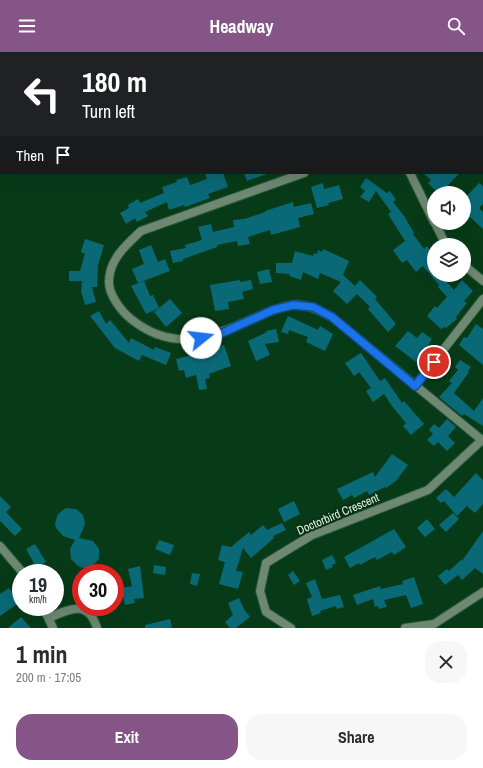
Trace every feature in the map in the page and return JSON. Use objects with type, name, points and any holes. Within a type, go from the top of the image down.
[{"type":"street","points":[[301,174],[141,231],[124,246],[112,265],[109,282],[114,299],[126,315],[143,328],[161,336],[180,340],[201,338],[222,333],[273,310],[293,305],[313,307],[332,317],[482,441]]},
{"type":"street","points":[[410,174],[427,208]]},
{"type":"street","points":[[471,271],[483,281]]},
{"type":"street","points":[[415,386],[483,299]]},
{"type":"street","name":"Doctorbird Crescent","points":[[291,628],[266,612],[260,591],[266,562],[312,535],[428,490],[482,441]]},
{"type":"street","points":[[0,546],[15,564]]},
{"type":"street","points":[[405,628],[434,624],[483,592]]},
{"type":"street","points":[[53,628],[49,618],[70,608],[79,608],[89,613],[97,628]]},
{"type":"building","points":[[205,174],[223,174],[228,187],[208,194],[210,198],[185,207],[184,205],[169,210],[167,202],[145,212],[148,216],[137,222],[135,218],[126,224],[120,213],[129,208],[128,205],[138,199],[140,203],[164,193],[162,187],[177,182],[176,180],[187,177],[190,185],[207,179]]},
{"type":"building","points":[[244,174],[267,174],[247,181]]},
{"type":"building","points":[[424,174],[459,174],[448,185],[449,186],[431,186],[428,183],[431,180]]},
{"type":"building","points":[[366,178],[387,193],[390,191],[396,200],[393,202],[404,216],[414,233],[413,234],[424,249],[427,246],[427,271],[423,266],[416,272],[407,260],[402,263],[393,250],[405,241],[388,214],[391,212],[376,191],[369,202],[360,197],[365,191],[360,187]]},
{"type":"building","points":[[323,183],[324,189],[339,185],[343,199],[317,208],[311,187]]},
{"type":"building","points":[[479,183],[483,186],[483,204],[479,208],[483,212],[483,229],[471,218],[471,192]]},
{"type":"building","points":[[293,202],[294,207],[311,203],[314,214],[298,218],[300,227],[271,235],[270,230],[248,237],[250,244],[238,246],[237,241],[217,245],[217,247],[183,259],[183,261],[173,263],[170,251],[186,248],[185,245],[202,240],[198,227],[211,224],[213,232],[234,227],[233,220],[244,219]]},
{"type":"building","points":[[85,239],[104,245],[98,265],[97,287],[92,287],[96,302],[85,305],[81,291],[82,281],[69,281],[69,271],[80,271],[85,254],[81,252]]},
{"type":"building","points":[[151,245],[158,262],[165,259],[170,271],[138,283],[132,269],[144,264],[139,250]]},
{"type":"building","points":[[323,249],[349,261],[343,275],[355,286],[360,280],[377,297],[375,299],[396,324],[388,332],[368,309],[370,307],[357,294],[347,304],[333,291],[341,282],[320,273],[318,279],[303,272],[301,280],[289,276],[290,274],[276,273],[276,263],[292,263],[295,251],[313,256],[314,253],[317,254],[318,250],[322,252]]},
{"type":"building","points":[[269,269],[272,282],[260,284],[257,272]]},
{"type":"building","points":[[240,280],[240,282],[251,280],[253,289],[242,292],[244,299],[228,302],[229,309],[215,311],[210,285]]},
{"type":"building","points":[[144,281],[150,296],[153,295],[159,308],[146,314],[131,286]]},
{"type":"building","points":[[436,282],[447,282],[454,290],[460,282],[464,282],[473,291],[464,301],[467,303],[456,317],[457,319],[446,328],[444,327],[441,329],[427,316],[435,306],[437,308],[447,297],[438,287],[439,285]]},
{"type":"building","points":[[170,299],[182,313],[166,327],[154,312]]},
{"type":"building","points":[[99,311],[106,324],[110,320],[129,343],[131,338],[154,350],[155,347],[171,353],[166,365],[142,355],[139,361],[115,348],[90,316]]},
{"type":"building","points":[[288,316],[318,330],[320,326],[333,334],[325,351],[306,342],[308,337],[289,330],[288,334],[281,332]]},
{"type":"building","points":[[476,324],[483,329],[483,365],[459,345],[464,337],[467,338]]},
{"type":"building","points":[[276,329],[279,342],[265,344],[270,355],[256,361],[248,341],[267,332],[266,331]]},
{"type":"building","points":[[408,331],[417,338],[422,332],[432,339],[427,347],[431,351],[420,365],[395,346]]},
{"type":"building","points":[[224,345],[231,366],[209,374],[210,378],[205,379],[207,389],[199,390],[196,375],[186,378],[184,370],[179,371],[176,359],[192,355],[191,351],[203,348],[204,352]]},
{"type":"building","points":[[361,353],[380,381],[385,378],[402,403],[404,401],[424,424],[411,435],[403,426],[406,423],[384,394],[373,402],[366,391],[371,388],[359,372],[354,376],[345,363]]},
{"type":"building","points":[[460,360],[471,367],[454,393],[474,411],[483,398],[483,426],[464,414],[462,416],[439,397],[452,383],[449,381],[458,370],[455,367]]},
{"type":"building","points":[[447,419],[456,427],[448,436],[455,443],[447,451],[438,442],[434,446],[427,440],[433,434],[429,430],[434,424],[439,428]]},
{"type":"building","points":[[392,454],[408,465],[396,481],[386,488],[385,487],[369,495],[367,491],[354,498],[352,495],[343,500],[337,489],[373,472],[375,477]]},
{"type":"building","points":[[476,473],[483,480],[483,504],[475,513],[467,506],[457,516],[444,501],[441,503],[436,498],[446,489],[454,497]]},
{"type":"building","points":[[0,496],[11,507],[6,512],[22,529],[15,536],[0,521]]},
{"type":"building","points":[[294,501],[300,514],[284,522],[278,509]]},
{"type":"building","points":[[66,508],[76,509],[83,515],[85,524],[79,538],[93,541],[99,549],[99,559],[94,564],[76,564],[71,559],[70,549],[75,540],[63,536],[56,528],[55,523],[58,514]]},
{"type":"building","points":[[453,513],[459,519],[446,532],[439,525]]},
{"type":"building","points":[[427,519],[435,529],[425,537],[417,528]]},
{"type":"building","points":[[282,523],[286,530],[273,536],[274,538],[251,558],[243,548],[236,571],[243,572],[238,589],[219,584],[225,562],[218,560],[222,545],[231,547],[249,532],[251,535],[263,525],[267,530]]},
{"type":"building","points":[[394,529],[406,547],[394,555],[392,552],[377,560],[375,557],[360,565],[359,563],[350,568],[344,557]]},
{"type":"building","points":[[483,531],[483,574],[475,568],[462,580],[458,575],[445,585],[438,576],[447,569],[449,571],[461,560],[462,561]]},
{"type":"building","points":[[159,540],[174,545],[170,555],[155,549]]},
{"type":"building","points":[[35,544],[46,562],[42,564],[34,564],[26,549]]},
{"type":"building","points":[[332,555],[336,563],[332,565],[333,567],[326,570],[322,560]]},
{"type":"building","points":[[154,565],[166,567],[165,575],[153,573]]},
{"type":"building","points":[[140,566],[144,598],[134,599],[135,603],[125,605],[124,587],[132,586],[128,569]]},
{"type":"building","points":[[293,571],[300,581],[294,585],[288,575]]},
{"type":"building","points":[[192,573],[200,574],[197,586],[190,584]]},
{"type":"building","points":[[414,577],[423,604],[411,608],[406,595],[384,600],[387,607],[379,609],[378,606],[375,607],[373,599],[357,605],[353,595],[380,586],[381,589],[403,584],[402,581]]},
{"type":"building","points":[[315,579],[322,599],[340,595],[344,607],[337,609],[336,606],[320,611],[321,613],[312,616],[307,599],[312,597],[306,583]]},
{"type":"building","points":[[9,588],[12,592],[12,608],[0,616],[0,594]]},
{"type":"building","points":[[239,598],[250,617],[236,628],[230,628],[225,622],[233,615],[228,603]]},
{"type":"building","points":[[21,617],[31,628],[8,628]]},
{"type":"building","points":[[170,619],[172,628],[145,628],[145,625]]},
{"type":"route","points":[[201,338],[222,333],[273,310],[293,305],[313,307],[332,317],[415,386],[434,362]]}]
